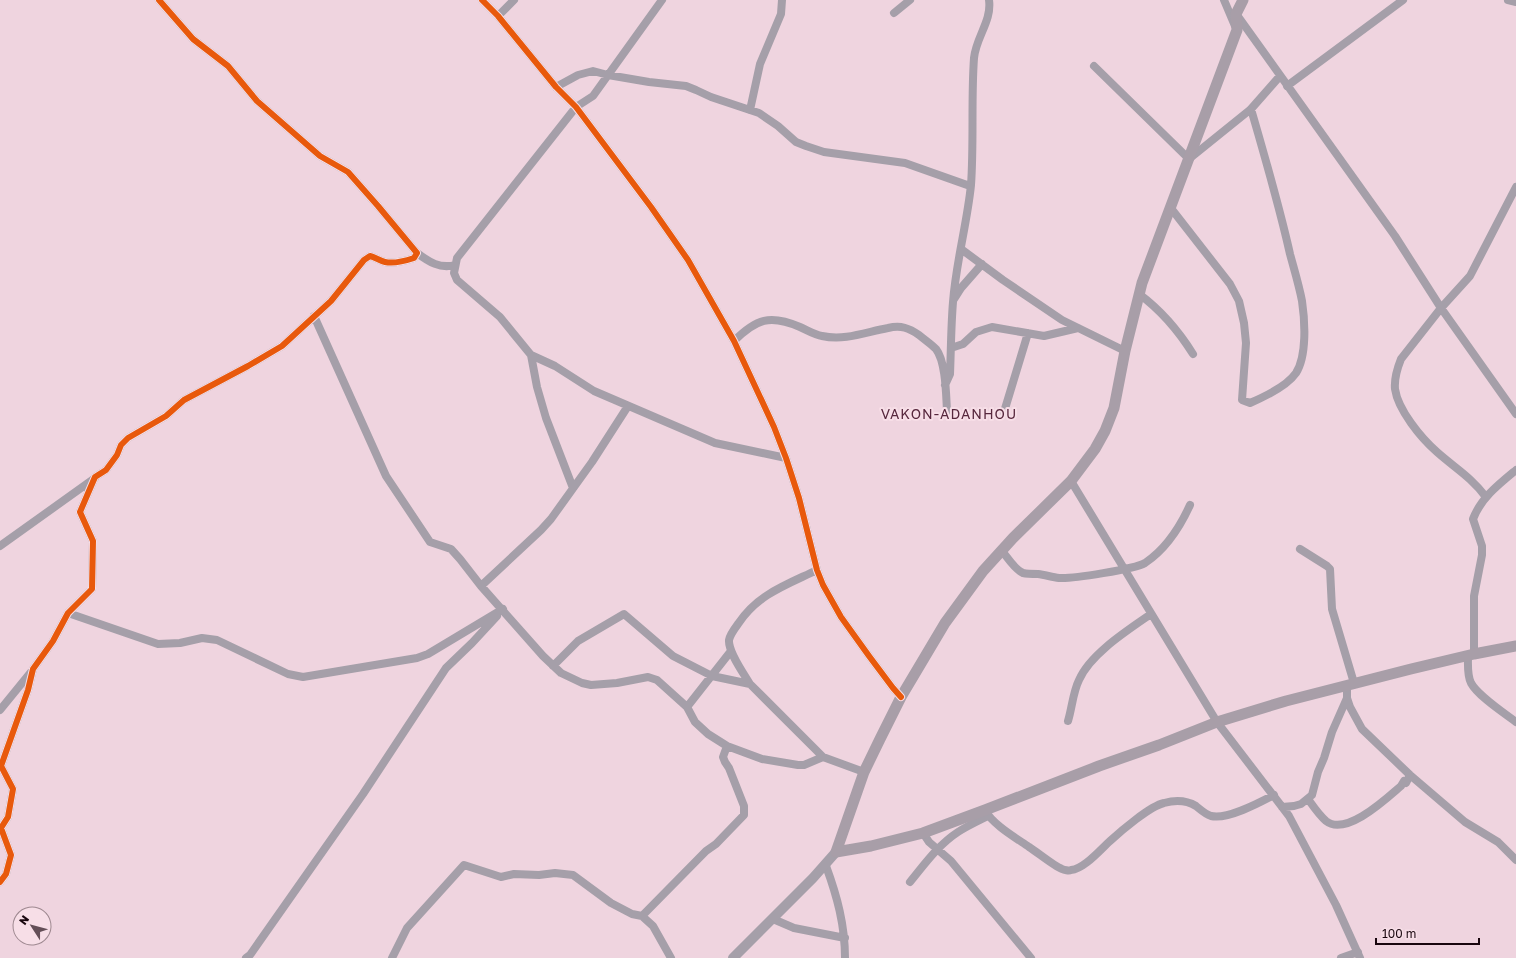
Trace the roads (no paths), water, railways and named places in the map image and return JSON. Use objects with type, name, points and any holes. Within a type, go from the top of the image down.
[{"type":"main road","points":[[1243,0],[1236,14],[1237,30],[1170,207],[1139,294],[1125,351],[1114,408],[1105,431],[1095,449],[1071,481],[1002,551],[967,592],[945,623],[901,697],[864,772],[836,852],[871,846],[923,833],[987,813],[1099,766],[1159,746],[1217,722],[1286,701],[1471,655],[1516,646]]},
{"type":"street","points":[[159,0],[193,39],[228,66],[257,101],[320,156],[348,172],[417,253],[427,261],[438,266],[447,267],[455,265]]},
{"type":"street","points":[[482,0],[498,16],[556,86],[576,107],[651,207],[688,260],[734,341],[774,427],[799,498],[817,570],[823,585],[842,617],[881,673],[901,697]]},
{"type":"street","points":[[498,16],[514,0]]},
{"type":"street","points":[[573,488],[546,418],[530,355],[500,317],[457,280],[454,274],[455,265],[457,258],[576,107],[593,96],[662,0]]},
{"type":"street","points":[[750,110],[760,64],[781,14],[782,0]]},
{"type":"street","points":[[894,13],[910,0]]},
{"type":"street","points":[[945,384],[950,374],[953,301],[970,186],[974,57],[976,46],[989,16],[989,0]]},
{"type":"street","points":[[1224,0],[1237,30]]},
{"type":"street","points":[[1389,0],[1391,10]]},
{"type":"street","points":[[1288,86],[1403,0]]},
{"type":"street","points":[[1508,0],[1516,2]]},
{"type":"street","points":[[1236,14],[1395,236],[1441,308],[1516,414]]},
{"type":"street","points":[[1094,66],[1189,159],[1251,109],[1280,76]]},
{"type":"street","points":[[556,86],[585,72],[593,71],[608,75],[686,86],[711,97],[759,113],[778,126],[796,142],[806,146],[824,152],[905,163],[970,186]]},
{"type":"street","points":[[1170,207],[1230,284],[1238,301],[1244,323],[1246,343],[1242,400],[1250,404],[1280,387],[1295,373],[1302,358],[1304,321],[1302,301],[1283,222],[1251,109]]},
{"type":"street","points":[[1486,497],[1466,475],[1429,444],[1410,421],[1398,399],[1395,379],[1401,359],[1441,308],[1470,276],[1516,187]]},
{"type":"street","points":[[961,249],[1003,280],[1062,320],[1125,351]]},
{"type":"street","points":[[0,546],[106,470],[121,445],[128,438],[166,416],[184,400],[282,346],[331,301],[364,260],[370,256],[376,257],[383,262],[391,263],[414,258],[417,253]]},
{"type":"street","points":[[953,301],[961,288],[982,264]]},
{"type":"street","points":[[1139,294],[1154,305],[1166,317],[1182,336],[1193,354]]},
{"type":"street","points":[[314,316],[386,476],[430,542],[452,550],[482,586],[553,666],[561,673],[574,680],[591,685],[648,678],[657,680],[687,707],[695,722],[708,734],[727,746],[762,759],[798,765],[804,765],[823,757]]},
{"type":"street","points":[[734,341],[747,328],[763,320],[778,319],[822,336],[847,337],[902,326],[914,332],[936,349],[940,356],[945,384],[946,411]]},
{"type":"street","points":[[951,348],[963,344],[976,332],[992,326],[1044,336],[1078,328]]},
{"type":"street","points":[[1004,412],[1028,333]]},
{"type":"street","points":[[530,355],[555,366],[594,391],[715,443],[786,458]]},
{"type":"street","points":[[482,586],[541,530],[592,462],[628,406]]},
{"type":"street","points":[[1516,470],[1486,497],[1473,519],[1482,546],[1482,555],[1474,596],[1469,677],[1477,692],[1516,722]]},
{"type":"street","points":[[0,710],[53,641],[68,613],[92,589],[93,540],[80,512],[95,477]]},
{"type":"street","points":[[1071,481],[1217,722],[1289,816],[1317,868],[1359,955],[1342,958]]},
{"type":"street","points":[[1002,551],[1015,568],[1024,573],[1040,574],[1060,578],[1092,575],[1137,566],[1146,562],[1169,541],[1182,523],[1190,505]]},
{"type":"street","points":[[1282,807],[1294,806],[1308,799],[1312,795],[1318,772],[1332,732],[1347,698],[1351,684],[1332,609],[1330,569],[1300,549]]},
{"type":"street","points":[[817,570],[764,596],[745,613],[729,640],[731,650],[750,684],[823,757],[864,772]]},
{"type":"street","points":[[68,613],[158,644],[180,643],[202,638],[217,640],[288,674],[303,677],[417,658],[428,654],[503,609]]},
{"type":"street","points":[[246,958],[264,936],[341,826],[446,668],[472,643],[503,609]]},
{"type":"street","points":[[553,666],[578,641],[624,614],[673,656],[712,676],[750,684]]},
{"type":"street","points":[[1068,721],[1078,681],[1085,668],[1109,645],[1151,614]]},
{"type":"street","points":[[687,707],[731,650]]},
{"type":"street","points":[[0,882],[6,874],[11,855],[1,828],[8,817],[13,789],[1,766],[28,690],[33,669]]},
{"type":"street","points":[[1347,698],[1362,729],[1410,776],[1465,822],[1498,842],[1516,860]]},
{"type":"street","points":[[642,916],[709,847],[716,844],[744,815],[744,806],[723,757],[727,746]]},
{"type":"street","points":[[1308,799],[1327,822],[1339,824],[1358,819],[1401,786],[1404,781],[1406,783],[1410,776]]},
{"type":"street","points":[[910,882],[938,850],[958,832],[987,813],[1006,830],[1061,869],[1071,870],[1094,857],[1110,841],[1159,804],[1171,801],[1185,801],[1213,817],[1238,812],[1274,795]]},
{"type":"street","points":[[923,833],[929,842],[951,861],[1031,958]]},
{"type":"street","points":[[733,958],[826,866],[836,852]]},
{"type":"street","points":[[392,958],[407,928],[464,865],[501,877],[514,874],[539,875],[555,873],[573,875],[612,903],[632,914],[642,916],[653,926],[671,958]]},
{"type":"street","points":[[826,866],[836,895],[844,938],[845,958]]},
{"type":"street","points":[[772,919],[794,928],[844,938]]},
{"type":"district","name":"VAKON-ADANHOU","points":[[949,413]]}]
